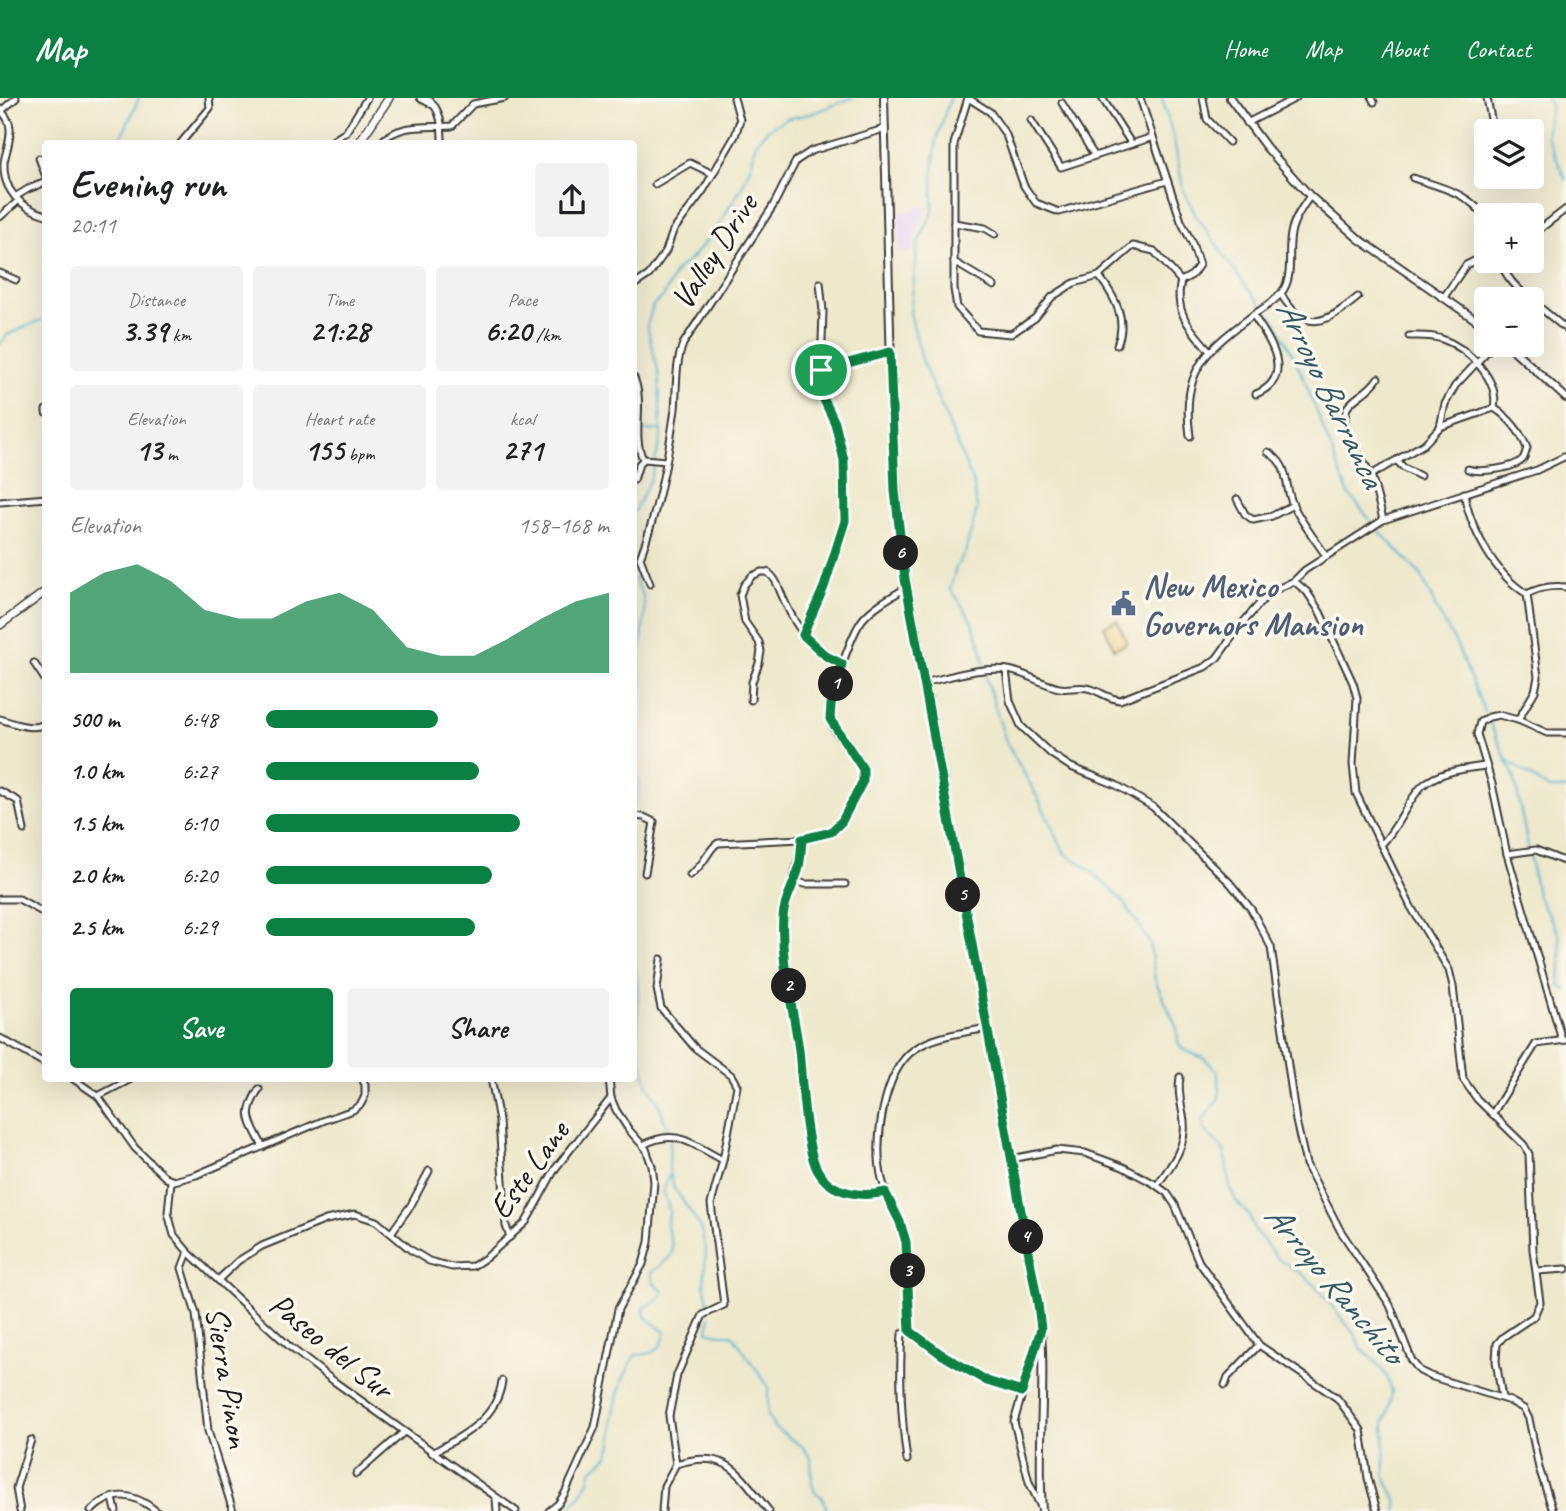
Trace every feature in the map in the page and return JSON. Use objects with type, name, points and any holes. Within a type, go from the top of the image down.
[{"type":"main road","points":[[361,140],[389,98]]},
{"type":"main road","points":[[0,625],[42,594]]},
{"type":"street","points":[[16,98],[1,111],[10,128],[5,175],[16,199],[30,210],[42,214]]},
{"type":"street","points":[[183,140],[211,108],[209,98]]},
{"type":"street","points":[[334,140],[346,132],[367,98]]},
{"type":"street","points":[[420,98],[435,106]]},
{"type":"street","points":[[427,98],[440,116],[442,140]]},
{"type":"street","points":[[383,140],[404,128],[457,123],[473,104],[505,98]]},
{"type":"street","points":[[637,283],[652,272],[668,248],[673,231],[713,174],[738,128],[739,116],[734,98]]},
{"type":"street","points":[[884,98],[895,491],[906,588],[1037,1295],[1041,1329],[1042,1511]]},
{"type":"street","points":[[1167,181],[1059,212],[1036,203],[1024,186],[1006,135],[990,112],[968,98],[954,144],[954,262],[957,307],[978,331],[1011,334],[1035,318],[1052,297],[1074,283],[1099,276],[1133,246],[1154,251],[1181,281]]},
{"type":"street","points":[[1102,98],[1131,144]]},
{"type":"street","points":[[1140,98],[1167,181],[1199,265],[1192,275],[1181,281],[1177,296],[1181,313],[1209,350]]},
{"type":"street","points":[[1203,98],[1207,119],[1229,142]]},
{"type":"street","points":[[1230,98],[1247,123],[1310,196],[1359,239],[1474,318]]},
{"type":"street","points":[[1247,123],[1296,98]]},
{"type":"street","points":[[1487,98],[1491,119]]},
{"type":"street","points":[[1062,103],[1094,155]]},
{"type":"street","points":[[1031,120],[1061,167],[1153,137]]},
{"type":"street","name":"Valley Drive","points":[[650,584],[640,558],[653,521],[666,461],[682,344],[773,206],[794,164],[808,152],[884,129]]},
{"type":"street","points":[[39,158],[42,167]]},
{"type":"street","points":[[655,184],[688,164],[694,164],[713,174]]},
{"type":"street","points":[[1413,178],[1465,198],[1474,204]]},
{"type":"street","points":[[0,217],[28,189],[42,182]]},
{"type":"street","points":[[1190,436],[1187,416],[1189,394],[1201,360],[1209,350],[1281,295],[1287,283],[1292,229],[1310,196]]},
{"type":"street","points":[[1544,226],[1566,209]]},
{"type":"street","points":[[954,223],[985,228],[995,234]]},
{"type":"street","points":[[1444,297],[1466,265],[1474,261]]},
{"type":"street","points":[[954,262],[994,286]]},
{"type":"street","points":[[0,273],[16,280]]},
{"type":"street","points":[[1505,273],[1516,287]]},
{"type":"street","points":[[1099,276],[1109,289],[1119,311],[1123,331],[1117,345]]},
{"type":"street","points":[[803,635],[824,587],[845,521],[844,460],[835,423],[819,389],[823,311],[821,283]]},
{"type":"street","points":[[1281,295],[1291,311],[1311,323],[1340,313],[1358,298]]},
{"type":"street","points":[[1544,311],[1566,329]]},
{"type":"street","points":[[1255,314],[1277,358],[1278,373],[1266,390],[1256,394]]},
{"type":"street","points":[[1409,336],[1443,339],[1455,345],[1476,364],[1494,387],[1494,408]]},
{"type":"street","points":[[821,370],[890,352]]},
{"type":"street","points":[[1440,427],[1445,404],[1455,386],[1482,357]]},
{"type":"street","points":[[1521,357],[1566,398]]},
{"type":"street","points":[[1378,378],[1372,389],[1351,402],[1346,411],[1349,438],[1371,475],[1383,520]]},
{"type":"street","points":[[637,390],[637,429]]},
{"type":"street","points":[[1371,475],[1424,444],[1440,427],[1494,408]]},
{"type":"street","points":[[1468,469],[1486,471],[1517,463],[1524,458],[1527,448],[1523,439],[1512,423],[1494,408]]},
{"type":"street","points":[[637,447],[643,459],[637,473]]},
{"type":"street","points":[[1268,452],[1278,458],[1283,467],[1293,505],[1325,556]]},
{"type":"street","points":[[923,683],[982,670],[1006,670],[1033,677],[1058,688],[1070,690],[1086,687],[1111,699],[1120,700],[1205,667],[1217,657],[1269,593],[1294,581],[1325,556],[1383,520],[1537,470],[1566,456]]},
{"type":"street","points":[[643,459],[666,461]]},
{"type":"street","points":[[1397,461],[1420,476]]},
{"type":"street","points":[[1464,493],[1467,508],[1490,555],[1515,587],[1527,594]]},
{"type":"street","points":[[0,502],[42,498]]},
{"type":"street","points":[[1237,499],[1245,514],[1253,520],[1272,516],[1293,505]]},
{"type":"street","points":[[751,700],[752,682],[761,651],[759,642],[746,625],[741,603],[742,588],[761,572],[772,575],[803,635],[826,656],[842,664]]},
{"type":"street","points":[[1294,581],[1307,592],[1320,612],[1353,683],[1357,698],[1353,764],[1356,793],[1411,907],[1449,970],[1463,1079],[1477,1099],[1524,1145],[1529,1154],[1533,1250],[1540,1298],[1538,1310],[1527,1322],[1503,1337],[1497,1346],[1496,1361],[1503,1398]]},
{"type":"street","points":[[1527,594],[1538,588],[1566,587]]},
{"type":"street","points":[[690,875],[702,866],[714,845],[718,843],[802,839],[831,832],[842,821],[863,781],[863,769],[830,719],[842,664],[863,618],[906,588]]},
{"type":"street","points":[[1518,720],[1535,691],[1538,677],[1527,594]]},
{"type":"street","points":[[34,663],[42,675]]},
{"type":"street","points":[[1006,670],[1010,701],[1021,726],[1051,754],[1071,766],[1116,785],[1153,807],[1230,883],[1251,909],[1270,947],[1303,1155],[1328,1209],[1390,1305],[1412,1361],[1418,1369],[1430,1376],[1519,1404],[1527,1413],[1539,1468],[1553,1511]]},
{"type":"street","points":[[1493,1113],[1536,1044],[1564,1040],[1507,855],[1492,784],[1476,734],[1480,722],[1499,715],[1547,733],[1566,733]]},
{"type":"street","points":[[0,719],[26,726],[42,726]]},
{"type":"street","points":[[1381,845],[1391,835],[1423,786],[1451,772],[1485,766]]},
{"type":"street","points":[[0,791],[18,801],[24,830]]},
{"type":"street","points":[[637,816],[654,822],[645,873]]},
{"type":"street","points":[[802,839],[799,865],[783,912],[782,934],[814,1161],[824,1178],[838,1188],[860,1195],[885,1192]]},
{"type":"street","points":[[1507,855],[1536,850],[1566,862]]},
{"type":"street","points":[[794,881],[805,884],[845,884]]},
{"type":"street","points":[[0,899],[19,899],[42,912]]},
{"type":"street","points":[[661,959],[657,993],[661,1008],[688,1041],[729,1073],[736,1084],[723,1160],[711,1204],[724,1305],[703,1315],[677,1375],[669,1416],[676,1464],[664,1486],[662,1511]]},
{"type":"street","points":[[910,1331],[906,1242],[900,1222],[885,1192],[878,1161],[880,1127],[891,1085],[912,1051],[925,1043],[987,1028]]},
{"type":"street","points":[[0,1038],[42,1062]]},
{"type":"street","points":[[1157,1185],[1177,1156],[1184,1138],[1180,1077]]},
{"type":"street","points":[[78,1082],[98,1096],[130,1143],[171,1181],[197,1175],[356,1109],[363,1102],[366,1092],[363,1082]]},
{"type":"street","points":[[98,1096],[125,1082]]},
{"type":"street","points":[[492,1082],[499,1121],[506,1226],[510,1237]]},
{"type":"street","points":[[549,1511],[565,1493],[595,1427],[618,1308],[646,1255],[654,1177],[651,1160],[643,1145],[625,1125],[611,1098],[609,1082]]},
{"type":"street","points":[[259,1089],[249,1105],[248,1113],[263,1147]]},
{"type":"street","name":"Este Lane","points":[[218,1280],[234,1264],[256,1250],[338,1216],[355,1214],[364,1215],[424,1259],[452,1267],[473,1266],[530,1218],[555,1169],[611,1098]]},
{"type":"street","points":[[643,1145],[669,1136],[723,1160]]},
{"type":"street","points":[[1011,1159],[1053,1151],[1080,1152],[1111,1161],[1167,1193],[1203,1269],[1259,1345],[1337,1398],[1362,1430],[1368,1478],[1377,1511]]},
{"type":"street","points":[[391,1233],[411,1205],[429,1171]]},
{"type":"street","name":"Paseo del Sur","points":[[171,1181],[168,1208],[170,1225],[174,1235],[188,1252],[296,1352],[432,1453],[516,1511]]},
{"type":"street","name":"Sierra Pinon","points":[[188,1252],[182,1268],[196,1314],[208,1431],[233,1511]]},
{"type":"street","points":[[1536,1271],[1566,1269]]},
{"type":"street","points":[[1041,1329],[1014,1422],[1029,1482],[1042,1511]]},
{"type":"street","points":[[910,1331],[941,1354],[987,1381],[1022,1392]]},
{"type":"street","points":[[907,1460],[900,1412],[900,1362],[902,1334],[910,1331]]},
{"type":"street","points":[[1225,1385],[1227,1377],[1259,1345]]},
{"type":"street","points":[[432,1453],[480,1424],[501,1393],[502,1381]]},
{"type":"street","points":[[356,1474],[404,1432]]},
{"type":"street","points":[[20,1511],[16,1488],[31,1440]]},
{"type":"street","points":[[676,1464],[691,1459],[710,1459],[731,1466],[750,1484],[769,1511]]},
{"type":"street","points":[[91,1511],[98,1504],[128,1496],[139,1498],[156,1511]]},
{"type":"street","points":[[113,1498],[116,1511]]},
{"type":"street","points":[[496,1499],[497,1511]]},
{"type":"shaded area","points":[[915,206],[925,206],[925,218],[914,237],[913,252],[899,253],[899,213],[915,211]]},
{"type":"sand","points":[[1117,620],[1127,641],[1114,649],[1104,626]]},
{"type":"waterway","points":[[120,140],[139,98]]},
{"type":"waterway","points":[[637,506],[651,478],[661,437],[659,375],[647,326],[653,305],[663,297],[677,269],[689,261],[717,228],[743,185],[752,162],[755,144],[768,129],[786,119],[813,113],[852,98]]},
{"type":"waterway","points":[[950,98],[936,141],[933,212],[918,243],[910,313],[923,363],[973,482],[977,509],[965,553],[956,567],[950,589],[973,625],[984,666]]},
{"type":"waterway","name":"Arroyo Barranca","points":[[1162,98],[1174,140],[1183,189],[1195,214],[1245,285],[1277,323],[1303,376],[1348,493],[1371,521]]},
{"type":"waterway","points":[[1546,98],[1551,105],[1546,135],[1566,180]]},
{"type":"waterway","points":[[0,344],[7,335],[42,320]]},
{"type":"waterway","points":[[643,431],[659,430]]},
{"type":"waterway","name":"Arroyo Barranca","points":[[1378,530],[1421,575],[1457,646],[1485,713]]},
{"type":"waterway","points":[[637,584],[643,596],[645,613],[639,665],[642,685],[637,711]]},
{"type":"waterway","name":"Arroyo Ranchito","points":[[985,674],[1006,742],[1039,800],[1065,854],[1084,865],[1121,899],[1140,926],[1150,945],[1155,980],[1177,1028],[1178,1042],[1182,1049],[1205,1059],[1217,1071],[1220,1090],[1218,1100],[1203,1120],[1204,1130],[1224,1150],[1230,1188],[1236,1201],[1249,1215],[1256,1232],[1278,1259],[1305,1276],[1319,1290],[1355,1335],[1361,1348],[1387,1376],[1392,1392],[1384,1423],[1385,1477],[1396,1499],[1397,1511]]},
{"type":"waterway","name":"Arroyo Barranca","points":[[1489,721],[1514,776],[1528,847]]},
{"type":"waterway","points":[[1506,759],[1549,789],[1566,789]]},
{"type":"waterway","points":[[637,776],[637,795]]},
{"type":"waterway","name":"Arroyo Barranca","points":[[1530,856],[1537,895],[1559,934],[1560,985],[1566,990]]},
{"type":"waterway","points":[[637,984],[638,1047],[647,1084],[659,1104],[669,1135]]},
{"type":"waterway","points":[[670,1140],[669,1169],[674,1188],[700,1226],[706,1250],[704,1284],[709,1306]]},
{"type":"waterway","points":[[567,1511],[580,1496],[589,1481],[591,1471],[608,1456],[612,1445],[617,1398],[635,1355],[656,1350],[664,1338],[665,1332],[645,1317],[644,1308],[658,1300],[663,1291],[654,1283],[651,1273],[667,1259],[672,1250],[667,1225],[668,1204],[663,1191],[670,1174]]},
{"type":"waterway","points":[[710,1317],[708,1331],[732,1334],[768,1386],[768,1415],[774,1427],[803,1447],[811,1459],[812,1484],[828,1511]]},
{"type":"place","name":"New Mexico Governors Mansion","points":[[1123,604]]},
{"type":"route","points":[[890,352],[895,491],[905,579],[1038,1304],[1041,1329],[1022,1392],[987,1381],[941,1354],[910,1331],[906,1242],[900,1222],[885,1192],[860,1195],[832,1185],[818,1172],[812,1152],[785,962],[783,912],[798,869],[802,839],[831,832],[850,809],[863,781],[863,769],[830,719],[842,664],[826,656],[803,635],[824,587],[845,521],[844,460],[835,423],[819,389],[821,370],[890,352]]}]
